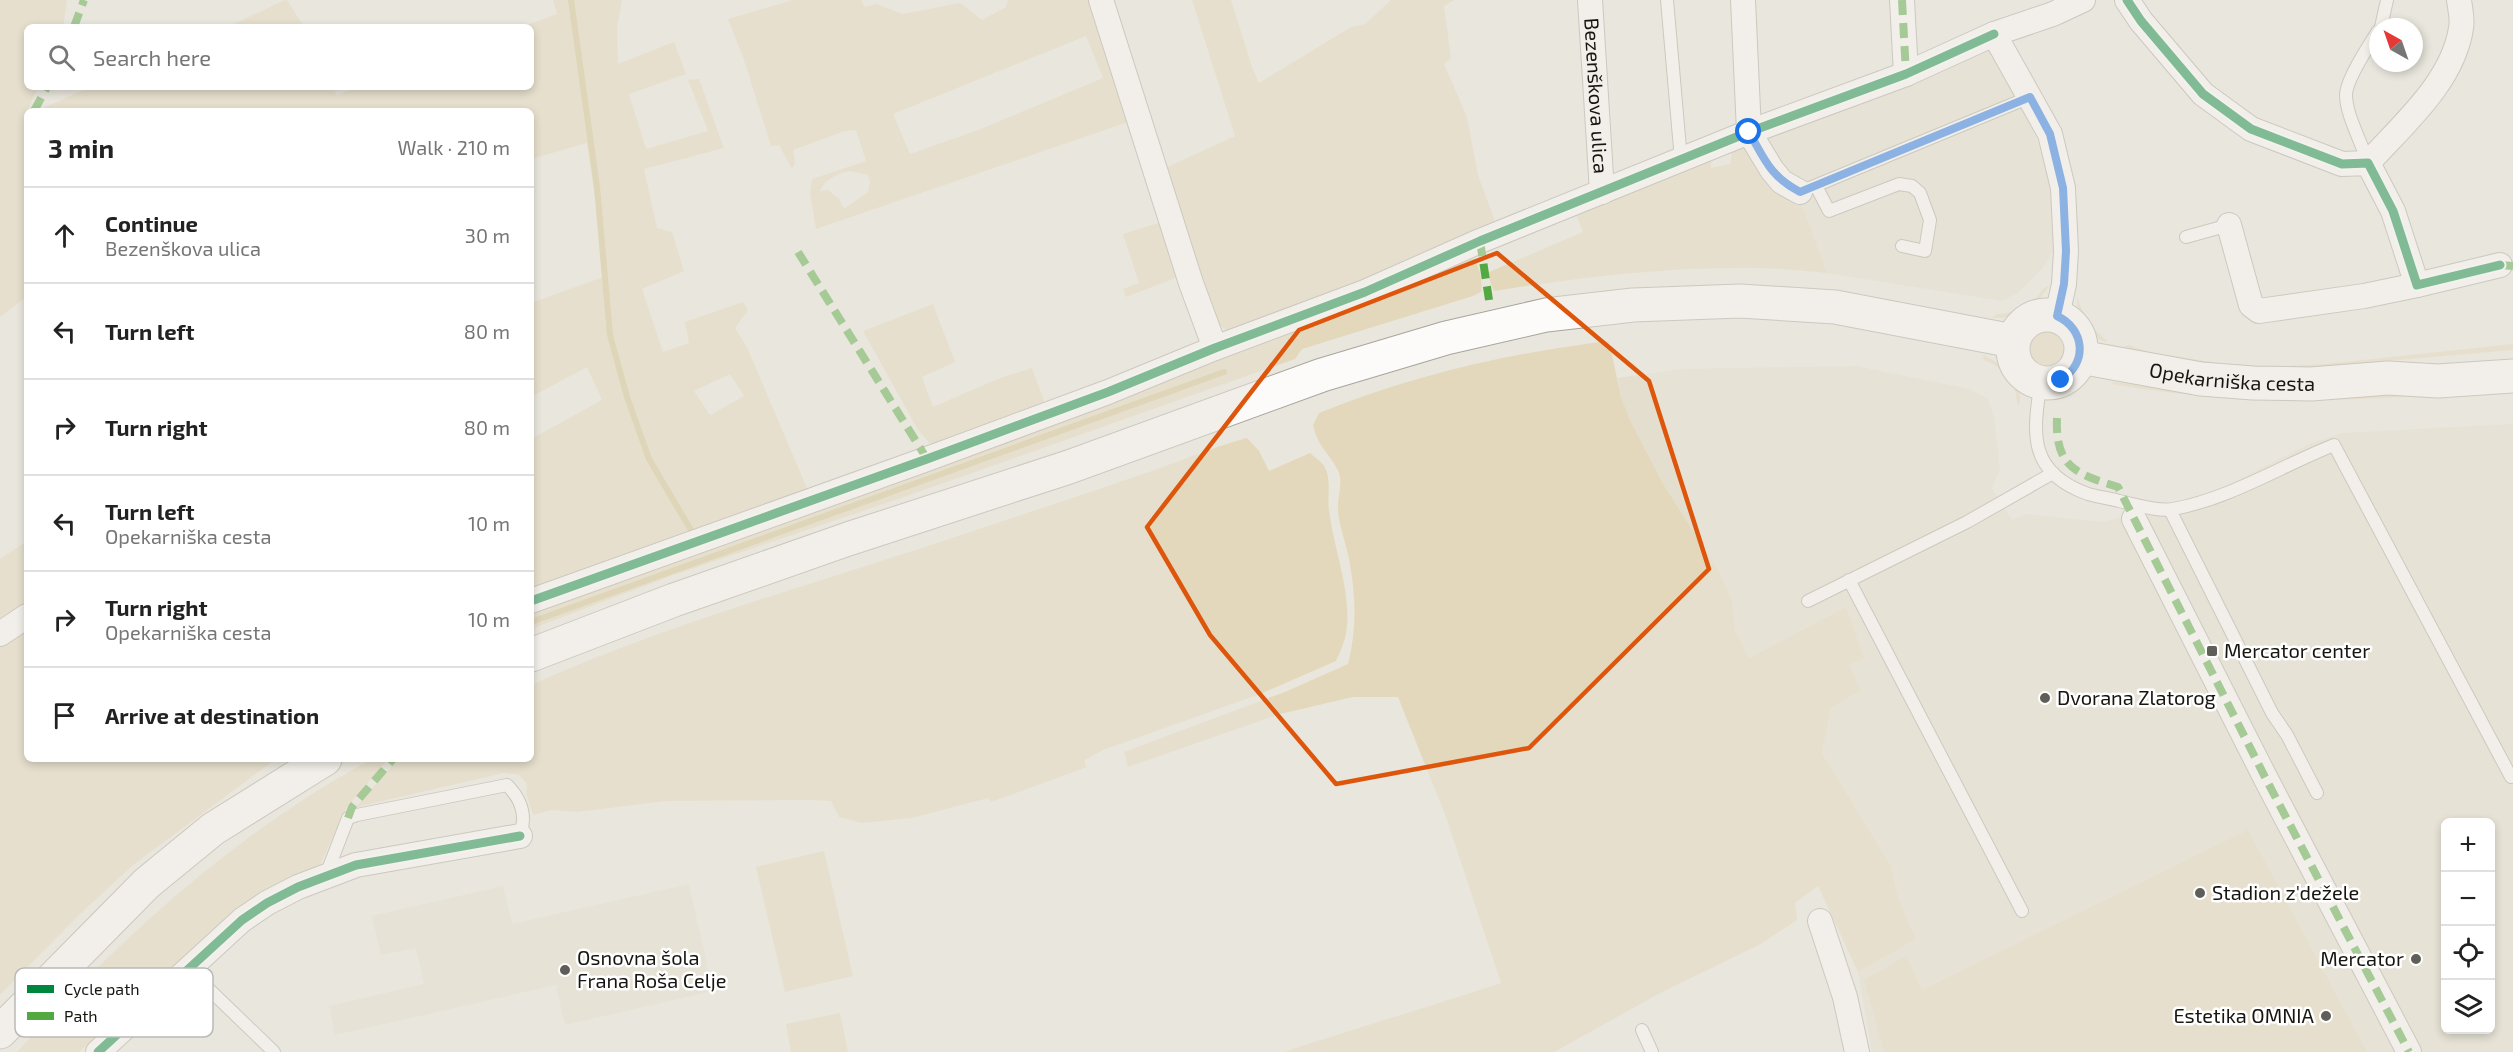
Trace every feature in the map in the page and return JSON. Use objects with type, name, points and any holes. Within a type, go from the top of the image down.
[{"type":"street","points":[[1101,0],[1191,283],[1215,348]]},
{"type":"street","name":"Bezenškova ulica","points":[[1590,0],[1602,192]]},
{"type":"street","points":[[1743,0],[1749,132],[1782,182],[1808,189]]},
{"type":"street","points":[[1902,0],[1906,74]]},
{"type":"street","points":[[534,599],[1108,392],[1215,348],[1365,292],[1480,241],[1749,132],[1906,74],[2052,7],[2083,0]]},
{"type":"street","points":[[2127,0],[2147,29],[2203,94],[2251,129],[2342,164],[2368,163],[2432,92],[2454,53],[2462,26],[2459,0]]},
{"type":"street","points":[[1994,34],[2050,134],[2063,188],[2065,273],[2057,316]]},
{"type":"street","points":[[2368,163],[2393,211],[2417,285]]},
{"type":"street","points":[[2229,225],[2248,297],[2251,305],[2259,311],[2364,296],[2500,265]]},
{"type":"street","points":[[534,654],[674,600],[848,539],[1069,467],[1322,375],[1446,338],[1545,315],[1633,305],[1740,301],[1835,307],[2013,341]]},
{"type":"street","points":[[2057,316],[2066,320],[2074,328],[2081,347],[2080,357],[2069,374],[2052,383],[2031,379],[2016,363],[2013,353],[2013,341],[2017,331],[2025,322],[2034,317],[2057,316]]},
{"type":"street","name":"Opekarniška cesta","points":[[2080,357],[2201,379],[2253,383],[2311,384],[2388,378]]},
{"type":"street","points":[[2388,378],[2437,364],[2513,358]]},
{"type":"street","points":[[2388,378],[2438,381],[2513,376]]},
{"type":"street","points":[[2134,519],[2267,781],[2409,1052]]},
{"type":"street","points":[[0,634],[24,618]]},
{"type":"street","points":[[63,968],[147,883],[213,829],[320,762]]},
{"type":"street","points":[[191,968],[242,920],[267,903],[326,875],[356,865],[520,836]]},
{"type":"street","points":[[1820,921],[1845,997],[1857,1052]]},
{"type":"street","points":[[0,1032],[15,1017]]},
{"type":"street","points":[[98,1052],[115,1037]]},
{"type":"lane","points":[[1667,0],[1681,160]]},
{"type":"lane","points":[[2383,18],[2387,0]]},
{"type":"lane","points":[[2368,163],[2348,108],[2346,93],[2369,46]]},
{"type":"lane","points":[[1902,246],[1925,251],[1930,220],[1920,192],[1912,186],[1899,184],[1829,211],[1808,189],[2030,97]]},
{"type":"lane","points":[[2186,237],[2229,225]]},
{"type":"lane","points":[[2042,382],[2036,444],[2046,466],[2066,484],[2089,494],[2170,510],[2228,492],[2334,445],[2511,777],[2513,776]]},
{"type":"lane","points":[[1808,601],[1967,522],[2053,472]]},
{"type":"lane","points":[[2170,510],[2272,713],[2287,735],[2318,793]]},
{"type":"lane","points":[[1849,580],[2022,911]]},
{"type":"lane","points":[[326,875],[348,818],[368,813],[507,786],[518,795],[522,807],[524,825],[520,836]]},
{"type":"lane","points":[[213,993],[274,1052]]},
{"type":"lane","points":[[1642,1030],[1652,1052]]},
{"type":"highlighted area","points":[[1497,253],[1649,381],[1709,569],[1529,748],[1336,784],[1210,635],[1147,527],[1299,330]]},
{"type":"shaded area","points":[[0,0],[67,0],[63,24],[24,24],[24,90],[37,90],[28,108],[24,108],[24,298],[0,317]]},
{"type":"shaded area","points":[[287,0],[302,24],[233,24]]},
{"type":"shaded area","points":[[553,0],[622,0],[617,29],[618,64],[674,42],[686,74],[629,94],[646,149],[708,131],[688,80],[699,79],[724,148],[644,169],[657,228],[672,232],[684,271],[642,289],[663,352],[689,343],[685,322],[743,302],[748,310],[735,328],[747,347],[809,493],[534,592],[534,437],[602,400],[587,367],[534,395],[534,302],[606,276],[587,143],[534,158],[534,108],[44,108],[83,90],[334,90],[337,95],[350,90],[534,90],[534,24],[530,24],[557,14]],"holes":[[[730,374],[744,396],[710,415],[694,391]]]},
{"type":"shaded area","points":[[793,0],[861,0],[865,7],[876,4],[903,14],[960,3],[982,20],[1006,7],[1008,0],[1095,0],[1134,120],[816,229],[810,194],[812,179],[866,161],[856,130],[845,131],[793,150],[795,163],[792,169],[779,145],[771,146],[744,60],[728,19]],"holes":[[[1086,36],[1103,78],[981,129],[910,154],[893,114]],[[850,171],[868,175],[870,181],[868,192],[844,209],[839,199],[828,190],[820,191],[832,177]]]},
{"type":"shaded area","points":[[1192,0],[1231,0],[1259,83],[1351,27],[1365,24],[1391,0],[1455,0],[1444,6],[1451,58],[1444,64],[1467,117],[1478,175],[1496,224],[1236,334],[1226,330],[1217,322],[1161,170],[1235,136]]},
{"type":"shaded area","points":[[1988,43],[2036,137],[2050,184],[2053,252],[2042,269],[2019,292],[2002,301],[1827,273],[1814,240],[1746,144]]},
{"type":"shaded area","points":[[1746,144],[1798,195],[1827,273],[1763,268],[1689,269],[1591,277],[1494,291],[1487,273],[1583,232],[1575,212],[1711,158],[1711,168],[1730,164],[1733,148]]},
{"type":"shaded area","points":[[1165,221],[1181,276],[1126,297],[1123,289],[1139,283],[1123,234]]},
{"type":"shaded area","points":[[1471,254],[1478,267],[1481,292],[1473,296],[1302,349],[1295,359],[904,497],[671,576],[534,628],[534,607]]},
{"type":"shaded area","points":[[2049,286],[2038,301],[2025,311],[2010,317],[1992,318],[1997,314],[2024,307]]},
{"type":"shaded area","points":[[2077,297],[2086,321],[2108,342],[2094,337],[2084,326],[2078,312]]},
{"type":"shaded area","points":[[933,304],[955,362],[922,377],[933,407],[1000,378],[1032,368],[1047,409],[936,450],[918,430],[863,331]]},
{"type":"shaded area","points":[[2048,327],[2064,334],[2071,350],[2064,366],[2048,373],[2032,366],[2025,350],[2032,334]]},
{"type":"shaded area","points":[[1609,341],[1621,397],[1630,420],[1663,484],[1719,571],[1732,601],[1735,630],[1749,658],[1846,607],[1864,658],[1849,665],[1861,690],[1831,708],[1822,753],[1890,864],[1899,900],[1916,939],[1858,972],[1818,886],[1795,903],[1797,920],[1761,944],[1662,992],[1554,1052],[1284,1052],[1501,983],[1446,817],[1398,697],[1353,697],[1280,714],[1128,767],[1124,752],[1285,692],[1348,664],[1354,625],[1353,586],[1339,516],[1339,473],[1318,440],[1313,425],[1319,413],[1391,387],[1462,367],[1534,352]]},
{"type":"shaded area","points":[[2513,344],[2513,350],[2263,372],[2125,351],[2123,347],[2128,345],[2149,352],[2224,364],[2263,367],[2325,364]]},
{"type":"shaded area","points":[[1983,355],[2005,368],[2016,381],[2020,397],[2019,406],[2009,377],[1984,360]]},
{"type":"shaded area","points":[[1856,366],[1970,389],[1988,399],[1994,418],[2000,469],[1992,488],[2012,520],[2026,514],[2103,522],[2212,493],[2311,443],[2343,433],[2513,424],[2513,1052],[1872,1052],[1858,972],[1916,939],[1899,900],[1890,864],[1822,753],[1831,708],[1849,665],[1864,658],[1846,608],[1749,658],[1735,630],[1732,601],[1719,571],[1663,484],[1630,420],[1621,397],[1618,378],[1682,369]]},
{"type":"shaded area","points":[[2113,382],[2188,390],[2424,391],[2418,396],[2341,400],[2226,398],[2150,390],[2112,384]]},
{"type":"shaded area","points":[[1247,438],[1259,451],[1269,471],[1310,453],[1323,464],[1329,482],[1331,525],[1346,597],[1347,626],[1341,649],[1336,661],[1260,694],[1103,750],[1085,760],[1087,767],[991,802],[988,798],[912,818],[862,823],[839,817],[831,801],[812,800],[666,801],[577,812],[551,810],[533,815],[526,793],[527,784],[519,775],[504,773],[356,807],[395,762],[534,762],[534,684],[579,664],[726,611],[925,547]]},
{"type":"shaded area","points":[[24,543],[24,609],[0,624],[0,559]]},
{"type":"shaded area","points":[[24,627],[24,762],[272,762],[133,865],[27,968],[15,968],[15,980],[0,995],[0,643]]},
{"type":"shaded area","points":[[367,762],[385,762],[347,807],[318,869],[240,913],[176,968],[97,968],[182,890],[227,854],[322,788]]},
{"type":"shaded area","name":"Stadion z'dežele","points":[[2248,830],[2367,1052],[1884,1052],[1864,980],[1906,956],[1922,990]]},
{"type":"shaded area","points":[[824,851],[853,976],[785,992],[756,867]]},
{"type":"shaded area","name":"Osnovna šola Frana Roša Celje","points":[[689,884],[713,991],[565,1025],[556,985],[335,1035],[329,1006],[424,984],[416,948],[381,955],[372,916],[503,886],[512,924]]},
{"type":"shaded area","points":[[840,1013],[848,1052],[791,1052],[786,1024]]},
{"type":"shaded area","points":[[31,1037],[96,1037],[79,1052],[17,1052]]},
{"type":"waterway","points":[[571,0],[597,187],[610,335],[627,397],[649,459],[695,537]]},
{"type":"waterway","points":[[534,621],[1224,372]]},
{"type":"marked path","points":[[75,24],[84,0]]},
{"type":"marked path","points":[[1902,0],[1906,74]]},
{"type":"marked path","points":[[36,108],[45,90]]},
{"type":"marked path","points":[[1480,241],[1489,300]]},
{"type":"marked path","points":[[798,252],[927,459]]},
{"type":"marked path","points":[[2500,265],[2513,266]]},
{"type":"marked path","points":[[2057,418],[2060,448],[2064,458],[2071,466],[2090,478],[2118,487],[2267,781],[2409,1052]]},
{"type":"marked path","points":[[348,818],[352,807],[390,762]]},
{"type":"cycle path","points":[[2127,0],[2141,21],[2203,94],[2251,129],[2342,164],[2368,163],[2393,211],[2417,285],[2500,265]]},
{"type":"cycle path","points":[[534,600],[1108,392],[1215,348],[1365,292],[1480,241],[1749,132],[1906,74],[1994,34]]},
{"type":"cycle path","points":[[190,968],[242,920],[267,903],[298,887],[356,865],[520,836]]},
{"type":"cycle path","points":[[98,1052],[114,1037]]},
{"type":"place","name":"Mercator center","points":[[2212,651]]},
{"type":"place","name":"Dvorana Zlatorog","points":[[2045,698]]},
{"type":"place","name":"Stadion z'dežele","points":[[2200,893]]},
{"type":"place","name":"Mercator","points":[[2416,959]]},
{"type":"place","name":"Osnovna šola Frana Roša Celje","points":[[565,970]]},
{"type":"place","name":"Estetika OMNIA","points":[[2326,1016]]},
{"type":"route","points":[[1749,132],[1782,182],[1800,192],[2030,97],[2050,134],[2063,188],[2066,251],[2064,284],[2057,316],[2066,320],[2074,328],[2081,347],[2076,366],[2061,380]]}]
